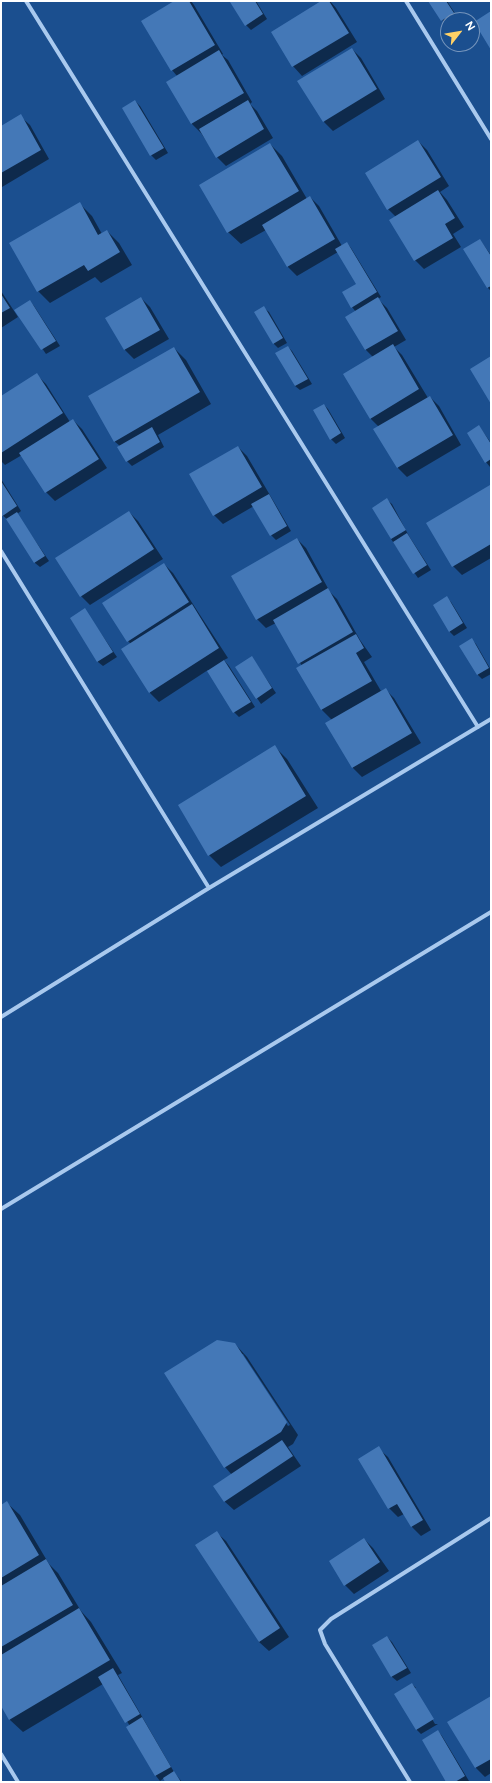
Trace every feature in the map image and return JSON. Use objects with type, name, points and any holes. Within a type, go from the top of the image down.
[{"type":"street","points":[[26,1],[478,727]]},
{"type":"street","points":[[406,1],[491,139]]},
{"type":"street","points":[[1,551],[209,888]]},
{"type":"street","points":[[1,1017],[209,888],[491,719]]},
{"type":"street","points":[[1,1209],[491,912]]},
{"type":"street","points":[[410,1782],[324,1644],[320,1630],[331,1619],[491,1518]]},
{"type":"street","points":[[1,1754],[18,1782]]},
{"type":"building","points":[[174,1],[189,1],[215,45],[171,71],[141,21]]},
{"type":"building","points":[[255,1],[263,14],[245,26],[230,2]]},
{"type":"building","points":[[321,1],[329,1],[349,33],[292,67],[271,32]]},
{"type":"building","points":[[428,1],[446,1],[453,12],[440,12],[440,19]]},
{"type":"building","points":[[491,11],[491,50],[480,32],[480,18]]},
{"type":"building","points":[[352,48],[377,89],[323,122],[297,81]]},
{"type":"building","points":[[219,50],[244,93],[191,124],[166,82]]},
{"type":"building","points":[[135,100],[164,148],[150,156],[122,108]]},
{"type":"building","points":[[248,100],[264,129],[216,158],[199,129]]},
{"type":"building","points":[[21,114],[41,150],[1,173],[1,126]]},
{"type":"building","points":[[418,140],[441,177],[387,210],[365,173]]},
{"type":"building","points":[[270,143],[299,191],[227,233],[199,185]]},
{"type":"building","points":[[438,190],[455,218],[445,224],[453,238],[414,261],[389,220]]},
{"type":"building","points":[[310,196],[335,239],[287,267],[262,225]]},
{"type":"building","points":[[80,202],[98,235],[107,230],[120,252],[88,271],[84,265],[37,292],[9,243]]},
{"type":"building","points":[[480,239],[491,256],[491,286],[487,288],[463,249]]},
{"type":"building","points":[[347,242],[377,292],[351,308],[342,292],[356,284],[335,249]]},
{"type":"building","points":[[1,294],[10,308],[1,313]]},
{"type":"building","points":[[141,297],[160,330],[124,350],[105,318]]},
{"type":"building","points":[[378,297],[398,331],[365,350],[345,317]]},
{"type":"building","points":[[30,300],[56,341],[41,350],[14,310]]},
{"type":"building","points":[[264,306],[283,338],[273,344],[254,312]]},
{"type":"building","points":[[393,344],[419,389],[370,419],[343,374]]},
{"type":"building","points":[[288,346],[308,379],[295,386],[275,353]]},
{"type":"building","points":[[174,347],[200,392],[114,442],[88,396]]},
{"type":"building","points":[[491,356],[491,404],[470,369]]},
{"type":"building","points":[[37,373],[63,413],[1,453],[1,396]]},
{"type":"building","points":[[430,396],[453,435],[397,468],[373,429]]},
{"type":"building","points":[[324,404],[341,433],[330,440],[313,410]]},
{"type":"building","points":[[73,419],[99,459],[45,493],[19,453]]},
{"type":"building","points":[[479,425],[491,444],[491,459],[485,463],[467,433]]},
{"type":"building","points":[[152,427],[160,442],[126,462],[117,447]]},
{"type":"building","points":[[238,446],[262,487],[213,516],[189,474]]},
{"type":"building","points":[[1,481],[17,506],[1,517]]},
{"type":"building","points":[[490,485],[491,544],[452,567],[426,523]]},
{"type":"building","points":[[269,494],[287,526],[270,536],[251,504]]},
{"type":"building","points":[[387,498],[406,530],[391,539],[372,508]]},
{"type":"building","points":[[129,511],[154,549],[80,597],[55,558]]},
{"type":"building","points":[[17,512],[45,556],[34,563],[6,519]]},
{"type":"building","points":[[407,533],[427,565],[413,574],[393,542]]},
{"type":"building","points":[[297,538],[322,582],[256,620],[231,576]]},
{"type":"building","points":[[164,563],[189,602],[127,642],[102,603]]},
{"type":"building","points":[[328,588],[353,632],[298,664],[273,620]]},
{"type":"building","points":[[447,596],[463,623],[449,632],[433,605]]},
{"type":"building","points":[[192,604],[219,648],[149,693],[121,649]]},
{"type":"building","points":[[85,608],[113,652],[97,662],[70,618]]},
{"type":"building","points":[[356,634],[364,648],[356,653],[372,681],[321,710],[296,668]]},
{"type":"building","points":[[472,638],[489,668],[477,675],[459,646]]},
{"type":"building","points":[[252,656],[272,688],[256,699],[235,667]]},
{"type":"building","points":[[224,660],[251,702],[233,713],[207,671]]},
{"type":"building","points":[[386,688],[412,733],[352,768],[325,723]]},
{"type":"building","points":[[275,745],[306,796],[208,856],[178,805]]},
{"type":"building","points":[[217,1340],[235,1343],[287,1422],[281,1432],[224,1468],[164,1373]]},
{"type":"building","points":[[282,1440],[293,1456],[224,1502],[213,1486]]},
{"type":"building","points":[[379,1446],[423,1520],[411,1527],[397,1504],[388,1509],[358,1459]]},
{"type":"building","points":[[7,1501],[39,1555],[1,1578],[1,1505]]},
{"type":"building","points":[[217,1531],[280,1628],[259,1642],[195,1545]]},
{"type":"building","points":[[364,1538],[380,1562],[344,1586],[329,1561]]},
{"type":"building","points":[[46,1559],[73,1605],[1,1647],[1,1586]]},
{"type":"building","points":[[79,1608],[110,1660],[9,1720],[1,1706],[1,1655]]},
{"type":"building","points":[[387,1636],[407,1668],[391,1677],[372,1645]]},
{"type":"building","points":[[113,1668],[140,1714],[125,1723],[98,1677]]},
{"type":"building","points":[[412,1683],[434,1719],[416,1730],[394,1694]]},
{"type":"building","points":[[491,1696],[491,1759],[475,1768],[447,1722]]},
{"type":"building","points":[[142,1717],[171,1767],[155,1776],[126,1727]]},
{"type":"building","points":[[438,1730],[465,1776],[455,1782],[446,1782],[422,1740]]},
{"type":"building","points":[[174,1771],[181,1782],[165,1782],[163,1778]]}]
